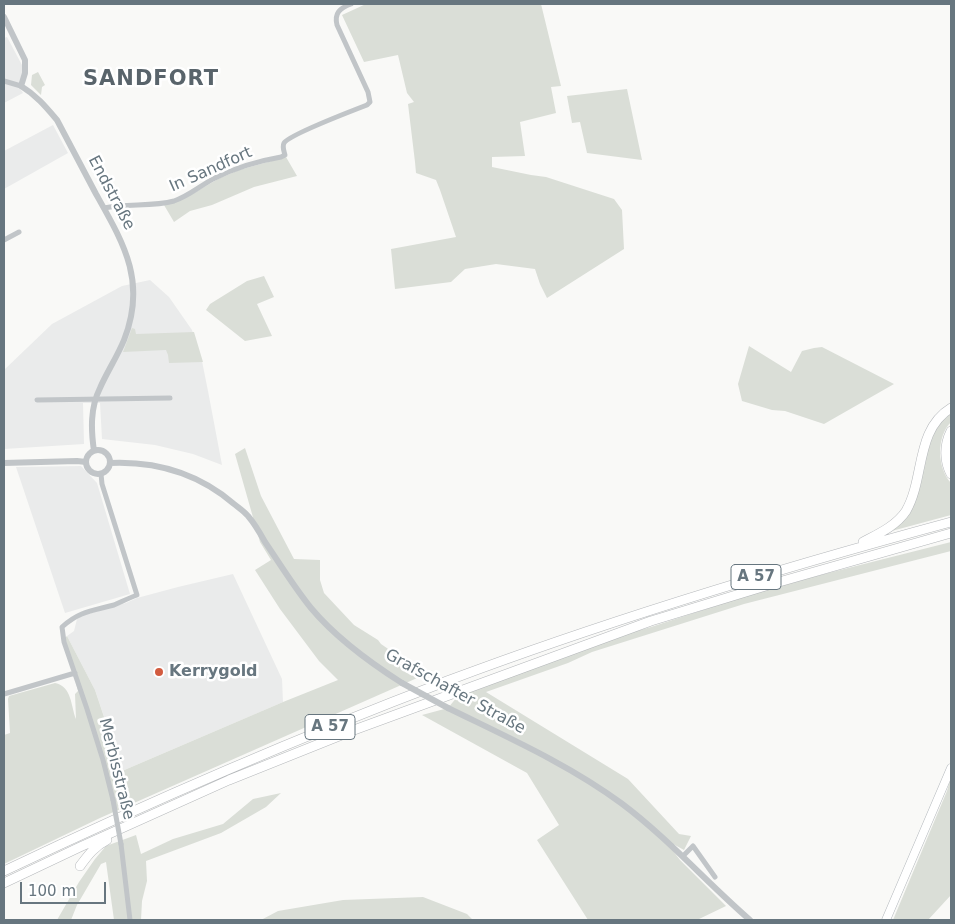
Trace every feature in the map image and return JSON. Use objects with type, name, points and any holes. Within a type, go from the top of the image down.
[{"type":"highway","points":[[846,550],[890,527],[905,511],[918,479],[924,448],[931,428],[940,416],[951,408]]},
{"type":"highway","points":[[951,432],[946,449],[946,462],[951,474]]},
{"type":"highway","name":"A 57","points":[[4,871],[172,794],[346,720],[449,681],[666,605],[846,550],[951,522]]},
{"type":"highway","name":"A 57","points":[[4,883],[229,780],[354,730],[651,621],[951,533]]},
{"type":"highway","points":[[80,866],[99,844],[151,816]]},
{"type":"main road","points":[[886,920],[951,768]]},
{"type":"street","name":"In Sandfort","points":[[104,208],[165,203],[184,197],[214,179],[236,169],[255,162],[282,157],[285,155],[284,142],[290,138],[367,105],[370,102],[368,92],[337,25],[336,18],[338,12],[351,4]]},
{"type":"street","points":[[4,17],[25,60],[25,73],[21,86],[4,81]]},
{"type":"street","name":"Endstraße","points":[[21,86],[45,105],[57,120],[117,232],[131,267],[134,287],[133,306],[124,341],[99,389],[96,399],[92,421],[94,451]]},
{"type":"street","points":[[4,240],[20,232]]},
{"type":"street","points":[[37,400],[170,398]]},
{"type":"street","points":[[94,451],[103,451],[109,458],[110,463],[107,470],[101,474],[91,472],[88,469],[86,462],[88,456],[94,451]]},
{"type":"street","points":[[4,463],[86,462]]},
{"type":"street","name":"Grafschafter Straße","points":[[110,463],[148,464],[167,468],[191,476],[228,498],[248,516],[312,609],[343,640],[366,659],[402,683],[578,775],[621,803],[683,856],[750,920]]},
{"type":"street","name":"Merbisstraße","points":[[101,474],[102,484],[136,595],[115,604],[78,615],[62,627],[64,642],[103,760],[113,800],[121,844],[130,920]]},
{"type":"street","points":[[4,694],[75,673]]},
{"type":"street","points":[[683,856],[693,846],[715,877]]},
{"type":"shaded area","points":[[366,4],[541,4],[561,86],[551,87],[556,113],[520,122],[525,156],[492,157],[492,167],[546,177],[614,199],[622,210],[624,249],[547,298],[535,269],[496,264],[465,269],[451,282],[395,289],[391,249],[456,237],[436,180],[416,173],[408,104],[414,102],[407,93],[398,55],[364,62],[342,15]]},
{"type":"shaded area","points":[[7,37],[22,65],[22,73],[18,85],[23,93],[4,103],[4,38]]},
{"type":"shaded area","points":[[38,72],[45,85],[42,87],[41,95],[31,85],[32,75]]},
{"type":"shaded area","points":[[627,89],[642,160],[587,153],[580,122],[572,123],[567,96]]},
{"type":"shaded area","points":[[53,125],[68,153],[4,189],[4,151]]},
{"type":"shaded area","points":[[286,157],[297,176],[254,187],[212,205],[190,211],[174,222],[164,205],[194,193],[218,179],[239,170]]},
{"type":"shaded area","points":[[264,276],[274,297],[257,304],[272,336],[245,341],[206,310],[210,304],[247,281]]},
{"type":"shaded area","points":[[150,280],[169,297],[192,330],[202,361],[222,465],[193,454],[155,445],[102,439],[100,403],[83,403],[84,444],[4,449],[4,370],[52,324],[122,286]]},
{"type":"shaded area","points":[[132,328],[135,329],[136,334],[194,332],[203,362],[169,363],[166,350],[123,352]]},
{"type":"shaded area","points":[[749,346],[791,372],[802,351],[822,347],[894,384],[824,424],[785,411],[772,410],[742,401],[738,384]]},
{"type":"shaded area","points":[[951,412],[951,422],[943,436],[940,452],[943,469],[951,483],[951,515],[888,532],[896,527],[922,471],[934,429]]},
{"type":"shaded area","points":[[245,448],[261,496],[294,559],[320,560],[320,580],[324,593],[354,625],[416,668],[433,671],[100,818],[4,864],[4,735],[10,733],[8,699],[9,696],[55,683],[65,688],[68,693],[76,719],[75,694],[78,691],[65,638],[67,636],[95,690],[122,771],[338,680],[319,661],[280,609],[255,570],[271,560],[260,542],[235,454]]},
{"type":"shaded area","points":[[81,466],[97,483],[130,594],[65,613],[16,467]]},
{"type":"shaded area","points":[[951,542],[951,551],[744,604],[592,652],[568,663],[486,692],[628,779],[679,834],[691,836],[684,850],[664,839],[680,860],[726,906],[697,920],[588,920],[537,840],[559,825],[527,773],[422,715],[448,708],[462,691],[561,652],[651,627],[773,587]]},
{"type":"shaded area","points":[[233,574],[282,679],[283,702],[122,771],[95,690],[67,636],[74,631],[77,619],[84,615],[137,598]]},
{"type":"shaded area","points":[[951,777],[951,895],[928,920],[893,920],[947,791]]},
{"type":"shaded area","points":[[281,793],[266,807],[221,833],[146,861],[147,881],[142,901],[141,920],[114,920],[106,862],[101,864],[77,905],[71,920],[57,920],[79,882],[106,846],[136,835],[141,854],[173,839],[223,824],[253,799]]},
{"type":"shaded area","points":[[423,897],[467,914],[473,920],[261,920],[278,911],[343,900]]},
{"type":"place","name":"Kerrygold","points":[[159,672]]},
{"type":"district","name":"SANDFORT","points":[[151,80]]}]
